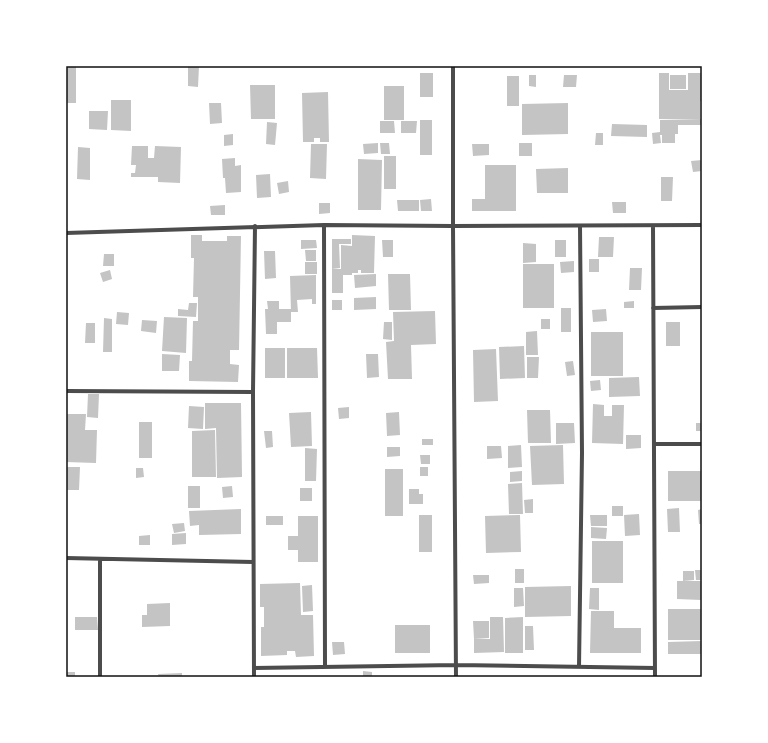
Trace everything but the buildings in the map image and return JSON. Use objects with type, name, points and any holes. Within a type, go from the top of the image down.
[{"type":"street","points":[[453,66],[456,677]]},
{"type":"street","points":[[324,225],[325,667]]},
{"type":"street","points":[[66,233],[324,225],[702,225]]},
{"type":"street","points":[[254,677],[253,392],[255,226]]},
{"type":"street","points":[[579,667],[582,453],[580,226]]},
{"type":"street","points":[[653,226],[655,677]]},
{"type":"street","points":[[653,308],[702,307]]},
{"type":"street","points":[[66,391],[253,392]]},
{"type":"street","points":[[654,444],[702,444]]},
{"type":"street","points":[[66,558],[253,562]]},
{"type":"street","points":[[100,559],[100,677]]},
{"type":"street","points":[[254,668],[456,665],[655,668]]}]
